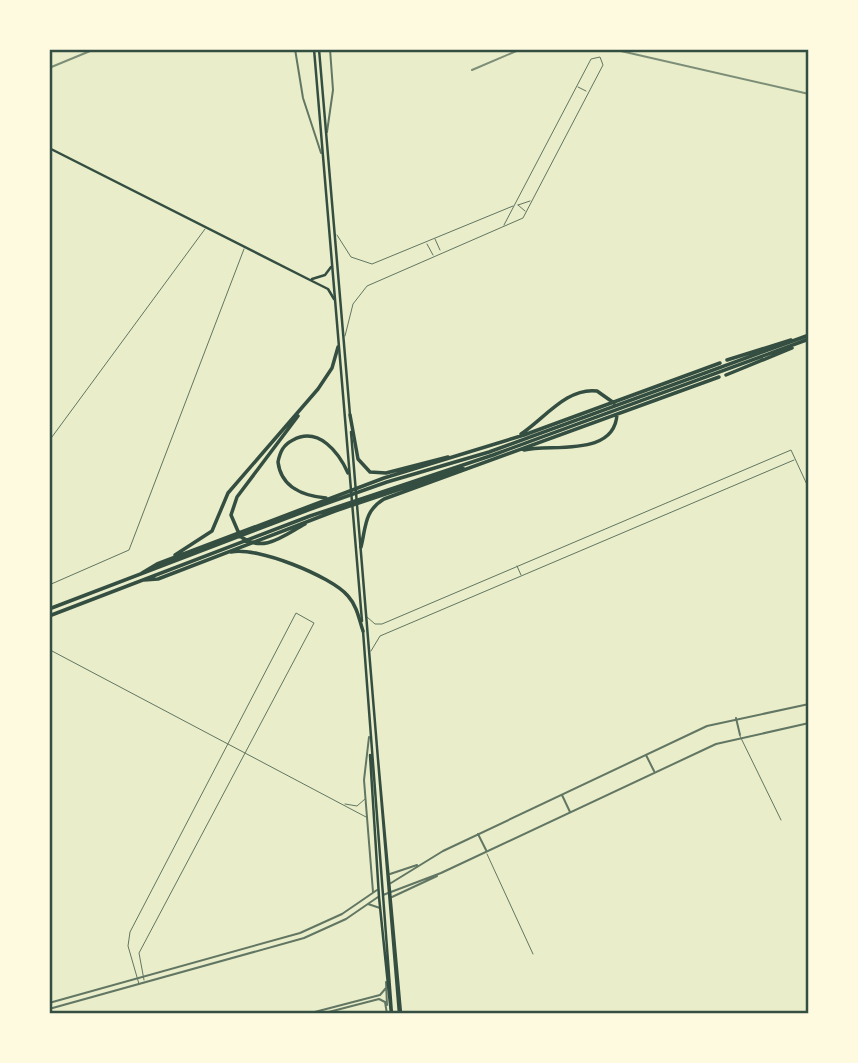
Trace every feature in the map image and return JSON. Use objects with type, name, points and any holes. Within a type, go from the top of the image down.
[{"type":"highway","points":[[726,375],[809,337]]},
{"type":"highway","points":[[727,360],[800,341]]},
{"type":"highway","points":[[372,485],[489,452],[800,341]]},
{"type":"highway","points":[[49,616],[142,579],[493,455],[800,341]]},
{"type":"highway","points":[[337,508],[267,545],[255,544],[243,538],[235,527],[231,514],[237,497],[329,372],[338,347]]},
{"type":"highway","points":[[172,557],[334,498],[512,439],[720,363]]},
{"type":"highway","points":[[361,547],[366,518],[380,501],[719,377]]},
{"type":"highway","points":[[512,439],[574,395],[593,390],[610,399],[617,418],[609,435],[597,442],[518,451]]},
{"type":"highway","points":[[140,574],[210,534],[234,484],[300,411]]},
{"type":"highway","points":[[350,415],[358,459],[374,473],[386,473],[471,452]]},
{"type":"highway","points":[[334,498],[304,494],[285,481],[278,467],[282,449],[301,436],[315,437],[332,448],[348,473]]},
{"type":"highway","points":[[375,495],[486,462]]},
{"type":"highway","points":[[49,609],[334,498]]},
{"type":"highway","points":[[142,579],[158,579],[316,518]]},
{"type":"highway","points":[[215,557],[238,551],[257,552],[333,584],[352,602],[363,631]]},
{"type":"main road","points":[[314,49],[371,748],[389,937],[400,1014]]},
{"type":"main road","points":[[319,49],[361,547],[376,780]]},
{"type":"main road","points":[[49,148],[328,289],[334,299]]},
{"type":"main road","points":[[308,279],[323,277],[331,267]]},
{"type":"main road","points":[[371,748],[370,775],[389,1014]]},
{"type":"main road","points":[[376,756],[381,767],[400,1014]]},
{"type":"main road","points":[[377,875],[384,880],[390,874]]},
{"type":"main road","points":[[380,908],[393,905]]},
{"type":"main road","points":[[389,937],[389,1014]]},
{"type":"street","points":[[295,49],[303,98],[324,170]]},
{"type":"street","points":[[327,136],[333,90],[330,49]]},
{"type":"street","points":[[344,338],[353,304],[360,292],[374,282],[519,220],[526,214],[603,65],[600,57],[592,58],[576,86],[504,225]]},
{"type":"street","points":[[576,86],[589,92]]},
{"type":"street","points":[[336,233],[351,257],[366,264],[384,261],[434,238],[533,201]]},
{"type":"street","points":[[518,205],[526,214]]},
{"type":"street","points":[[511,213],[519,220]]},
{"type":"street","points":[[49,441],[206,227]]},
{"type":"street","points":[[434,238],[440,244],[440,253]]},
{"type":"street","points":[[427,242],[428,250],[433,255]]},
{"type":"street","points":[[49,586],[120,557],[131,547],[245,247]]},
{"type":"street","points":[[366,615],[374,623],[382,624],[790,450],[809,489]]},
{"type":"street","points":[[369,656],[373,643],[380,636],[795,460]]},
{"type":"street","points":[[517,566],[522,577]]},
{"type":"street","points":[[139,984],[128,946],[130,932],[296,613],[314,622],[139,953],[145,982]]},
{"type":"street","points":[[52,651],[343,803],[363,815],[369,823]]},
{"type":"street","points":[[49,1003],[219,957],[320,926],[424,862],[478,834],[707,726],[809,704]]},
{"type":"street","points":[[736,718],[740,736],[781,820]]},
{"type":"street","points":[[49,1009],[304,939],[346,919],[379,897],[441,873],[709,746],[740,736],[809,723]]},
{"type":"street","points":[[370,734],[365,772],[373,893]]},
{"type":"street","points":[[646,755],[654,772]]},
{"type":"street","points":[[343,803],[360,805],[366,794]]},
{"type":"street","points":[[562,795],[570,813]]},
{"type":"street","points":[[478,834],[533,954]]},
{"type":"street","points":[[370,838],[376,850]]},
{"type":"street","points":[[390,874],[424,862]]},
{"type":"street","points":[[367,904],[380,908]]},
{"type":"street","points":[[219,957],[220,962]]},
{"type":"street","points":[[386,982],[389,1014]]},
{"type":"street","points":[[307,1014],[380,995],[386,988]]},
{"type":"street","points":[[321,1014],[381,999],[386,1003],[389,1014]]},
{"type":"railway","points":[[49,68],[95,49]]},
{"type":"railway","points":[[472,70],[521,49]]},
{"type":"railway","points":[[612,49],[809,94]]}]
